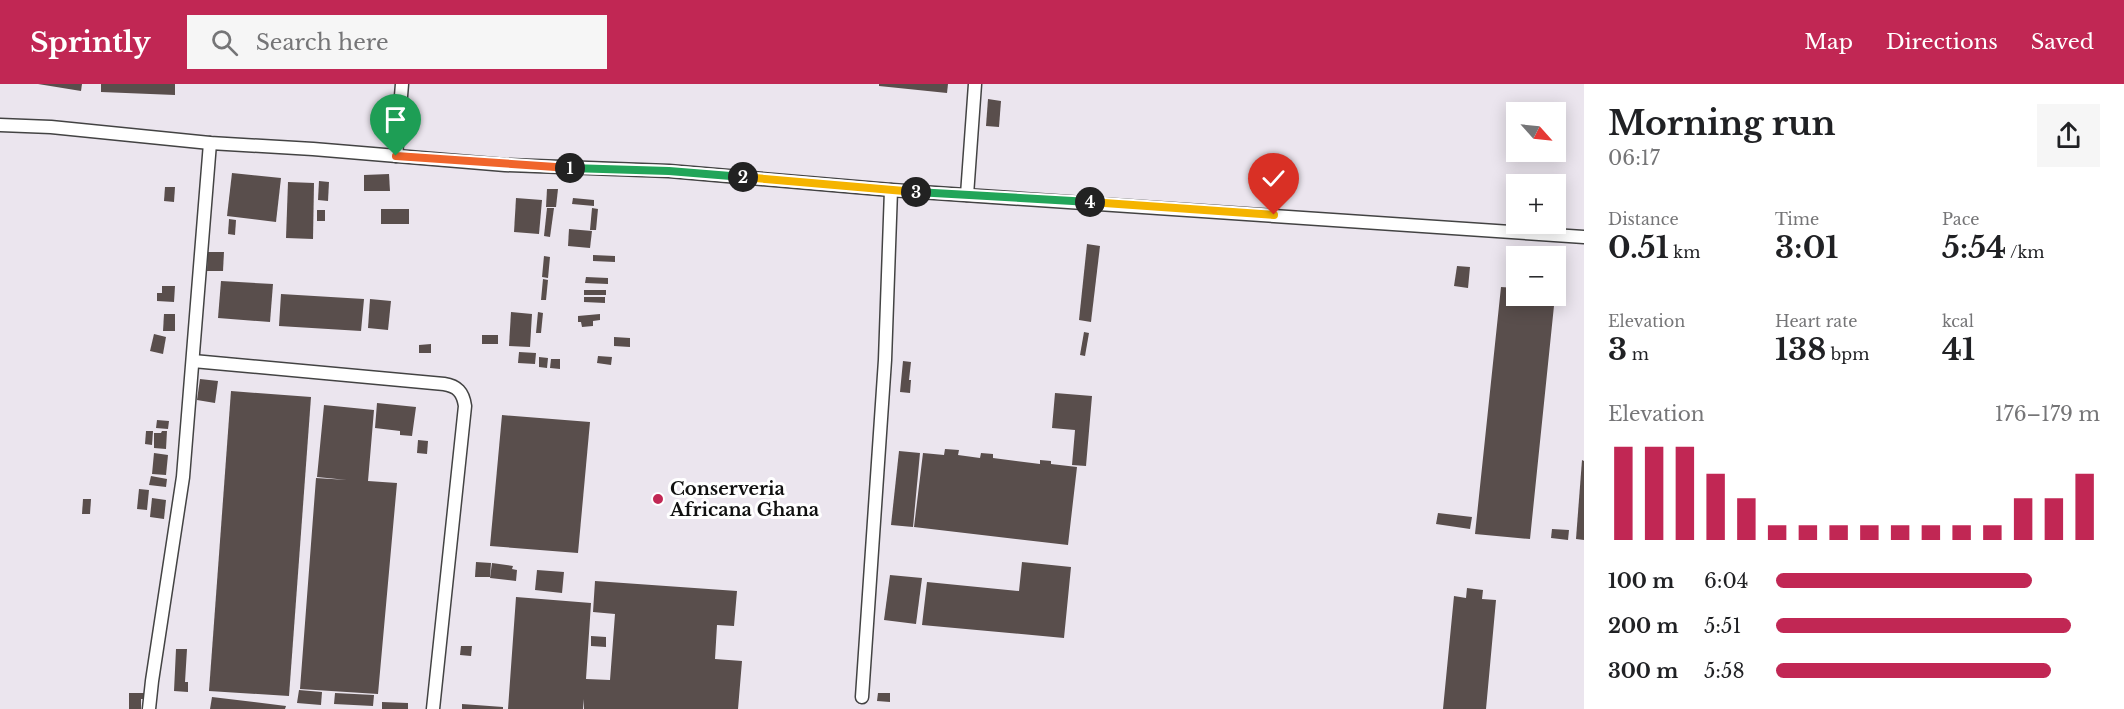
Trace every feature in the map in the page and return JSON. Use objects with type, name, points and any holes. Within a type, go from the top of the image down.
[{"type":"street","points":[[396,156],[402,84]]},
{"type":"street","points":[[967,195],[975,84]]},
{"type":"street","points":[[0,126],[51,127],[210,143],[506,165],[669,171],[891,190],[1584,237]]},
{"type":"street","points":[[149,709],[183,477],[210,143]]},
{"type":"street","points":[[862,697],[885,360],[891,190]]},
{"type":"street","points":[[193,361],[444,384],[453,385],[459,390],[464,398],[465,406],[434,709]]},
{"type":"shaded area","points":[[0,84],[1584,84],[1584,709],[0,709]]},
{"type":"building","points":[[38,84],[82,84],[81,91]]},
{"type":"building","points":[[101,84],[175,84],[175,95],[101,92]]},
{"type":"building","points":[[879,84],[948,84],[947,93],[879,86]]},
{"type":"building","points":[[988,99],[1001,101],[999,127],[986,126]]},
{"type":"building","points":[[232,173],[281,178],[276,222],[227,216]]},
{"type":"building","points":[[389,174],[390,191],[364,191],[364,175]]},
{"type":"building","points":[[319,181],[329,182],[328,201],[318,200]]},
{"type":"building","points":[[288,182],[314,183],[313,239],[286,238]]},
{"type":"building","points":[[165,187],[175,187],[174,202],[164,201]]},
{"type":"building","points":[[547,189],[558,189],[556,207],[546,207]]},
{"type":"building","points":[[516,198],[542,200],[539,234],[514,232]]},
{"type":"building","points":[[573,198],[594,200],[594,206],[572,204]]},
{"type":"building","points":[[547,208],[554,208],[550,237],[544,236]]},
{"type":"building","points":[[592,208],[598,209],[596,230],[590,230]]},
{"type":"building","points":[[381,209],[409,209],[409,224],[381,224]]},
{"type":"building","points":[[317,210],[325,210],[325,221],[317,221]]},
{"type":"building","points":[[229,219],[236,220],[235,235],[228,234]]},
{"type":"building","points":[[569,229],[592,231],[590,248],[568,246]]},
{"type":"building","points":[[1087,244],[1100,246],[1091,322],[1079,320]]},
{"type":"building","points":[[208,252],[224,252],[223,271],[207,271]]},
{"type":"building","points":[[593,255],[615,256],[615,262],[593,261]]},
{"type":"building","points":[[544,256],[550,257],[548,278],[542,277]]},
{"type":"building","points":[[1457,266],[1470,267],[1468,288],[1454,286]]},
{"type":"building","points":[[586,277],[608,278],[608,284],[585,283]]},
{"type":"building","points":[[543,279],[548,280],[546,300],[541,300]]},
{"type":"building","points":[[221,281],[273,284],[270,322],[218,318]]},
{"type":"building","points":[[162,286],[175,286],[174,302],[157,301],[157,293],[162,293]]},
{"type":"building","points":[[1501,287],[1506,287],[1506,306],[1554,306],[1530,539],[1475,534]]},
{"type":"building","points":[[584,290],[606,290],[606,295],[584,295]]},
{"type":"building","points":[[281,294],[364,299],[361,331],[279,326]]},
{"type":"building","points":[[584,297],[605,297],[605,303],[584,302]]},
{"type":"building","points":[[370,299],[391,301],[388,330],[368,328]]},
{"type":"building","points":[[511,312],[532,314],[530,347],[509,346]]},
{"type":"building","points":[[538,312],[543,313],[541,333],[536,333]]},
{"type":"building","points":[[164,314],[175,314],[175,331],[163,331]]},
{"type":"building","points":[[600,314],[600,320],[593,321],[593,326],[582,327],[581,322],[578,322],[578,316]]},
{"type":"building","points":[[1084,332],[1089,333],[1085,356],[1080,355]]},
{"type":"building","points":[[154,334],[166,337],[163,354],[150,351]]},
{"type":"building","points":[[482,335],[498,335],[498,344],[482,344]]},
{"type":"building","points":[[614,337],[630,338],[630,347],[614,346]]},
{"type":"building","points":[[431,344],[431,353],[419,353],[419,345]]},
{"type":"building","points":[[519,352],[536,353],[535,364],[518,363]]},
{"type":"building","points":[[598,356],[612,357],[611,365],[597,363]]},
{"type":"building","points":[[539,357],[548,358],[547,368],[539,367]]},
{"type":"building","points":[[551,359],[560,359],[560,369],[550,368]]},
{"type":"building","points":[[903,361],[911,362],[910,393],[900,392]]},
{"type":"building","points":[[200,379],[218,381],[215,403],[197,400]]},
{"type":"building","points":[[231,391],[311,397],[289,696],[209,691]]},
{"type":"building","points":[[1055,393],[1092,396],[1086,466],[1072,465],[1075,430],[1052,428]]},
{"type":"building","points":[[377,403],[416,407],[412,436],[400,435],[400,431],[375,428]]},
{"type":"building","points":[[324,405],[374,410],[368,481],[397,483],[378,694],[300,689],[316,478],[347,480],[317,477]]},
{"type":"building","points":[[502,415],[590,422],[578,553],[490,546]]},
{"type":"building","points":[[157,420],[169,421],[168,429],[156,428]]},
{"type":"building","points":[[146,431],[153,431],[152,445],[145,444]]},
{"type":"building","points":[[167,431],[166,449],[154,448],[154,433]]},
{"type":"building","points":[[418,440],[428,441],[427,454],[417,453]]},
{"type":"building","points":[[945,449],[959,450],[958,455],[980,458],[981,453],[993,454],[993,458],[1040,464],[1040,460],[1051,461],[1051,464],[1077,467],[1068,545],[914,527],[923,453],[944,455]]},
{"type":"building","points":[[899,451],[920,453],[913,527],[891,525]]},
{"type":"building","points":[[154,453],[168,455],[166,475],[152,474]]},
{"type":"building","points":[[1582,460],[1584,461],[1584,540],[1576,539]]},
{"type":"building","points":[[151,476],[167,479],[166,487],[149,485]]},
{"type":"building","points":[[139,489],[149,490],[147,510],[137,509]]},
{"type":"building","points":[[152,498],[166,500],[164,519],[150,517]]},
{"type":"building","points":[[83,499],[91,499],[90,514],[82,514]]},
{"type":"building","points":[[1438,513],[1472,517],[1470,529],[1436,524]]},
{"type":"building","points":[[1552,529],[1569,530],[1568,540],[1551,538]]},
{"type":"building","points":[[476,562],[491,563],[490,577],[475,577]]},
{"type":"building","points":[[1022,562],[1071,567],[1064,638],[922,625],[927,582],[1019,591]]},
{"type":"building","points":[[492,563],[513,566],[512,569],[517,570],[516,581],[490,578]]},
{"type":"building","points":[[537,570],[564,572],[562,593],[535,590]]},
{"type":"building","points":[[890,575],[922,578],[916,624],[884,620]]},
{"type":"building","points":[[595,581],[737,591],[734,626],[717,625],[715,659],[742,661],[738,709],[584,709],[584,699],[583,709],[508,709],[516,597],[591,603],[586,679],[610,680],[615,614],[593,612]]},
{"type":"building","points":[[1467,588],[1483,590],[1482,599],[1496,600],[1486,709],[1443,709],[1454,596],[1466,598]]},
{"type":"building","points":[[591,636],[606,637],[606,647],[591,646]]},
{"type":"building","points":[[461,646],[472,646],[471,656],[460,655]]},
{"type":"building","points":[[176,649],[187,649],[185,682],[188,682],[188,692],[174,691]]},
{"type":"building","points":[[299,690],[322,692],[321,705],[297,703]]},
{"type":"building","points":[[129,693],[144,693],[144,699],[141,699],[141,709],[129,709]]},
{"type":"building","points":[[335,693],[374,695],[373,706],[334,704]]},
{"type":"building","points":[[878,693],[890,693],[890,702],[877,701]]},
{"type":"building","points":[[212,697],[286,706],[285,709],[210,709]]},
{"type":"building","points":[[382,702],[408,703],[408,709],[382,709]]},
{"type":"building","points":[[462,704],[503,707],[503,709],[462,709]]},
{"type":"place","name":"Conserveria Africana Ghana","points":[[658,499]]},
{"type":"route","points":[[396,156],[506,165],[669,171],[891,190],[1274,215]]}]
